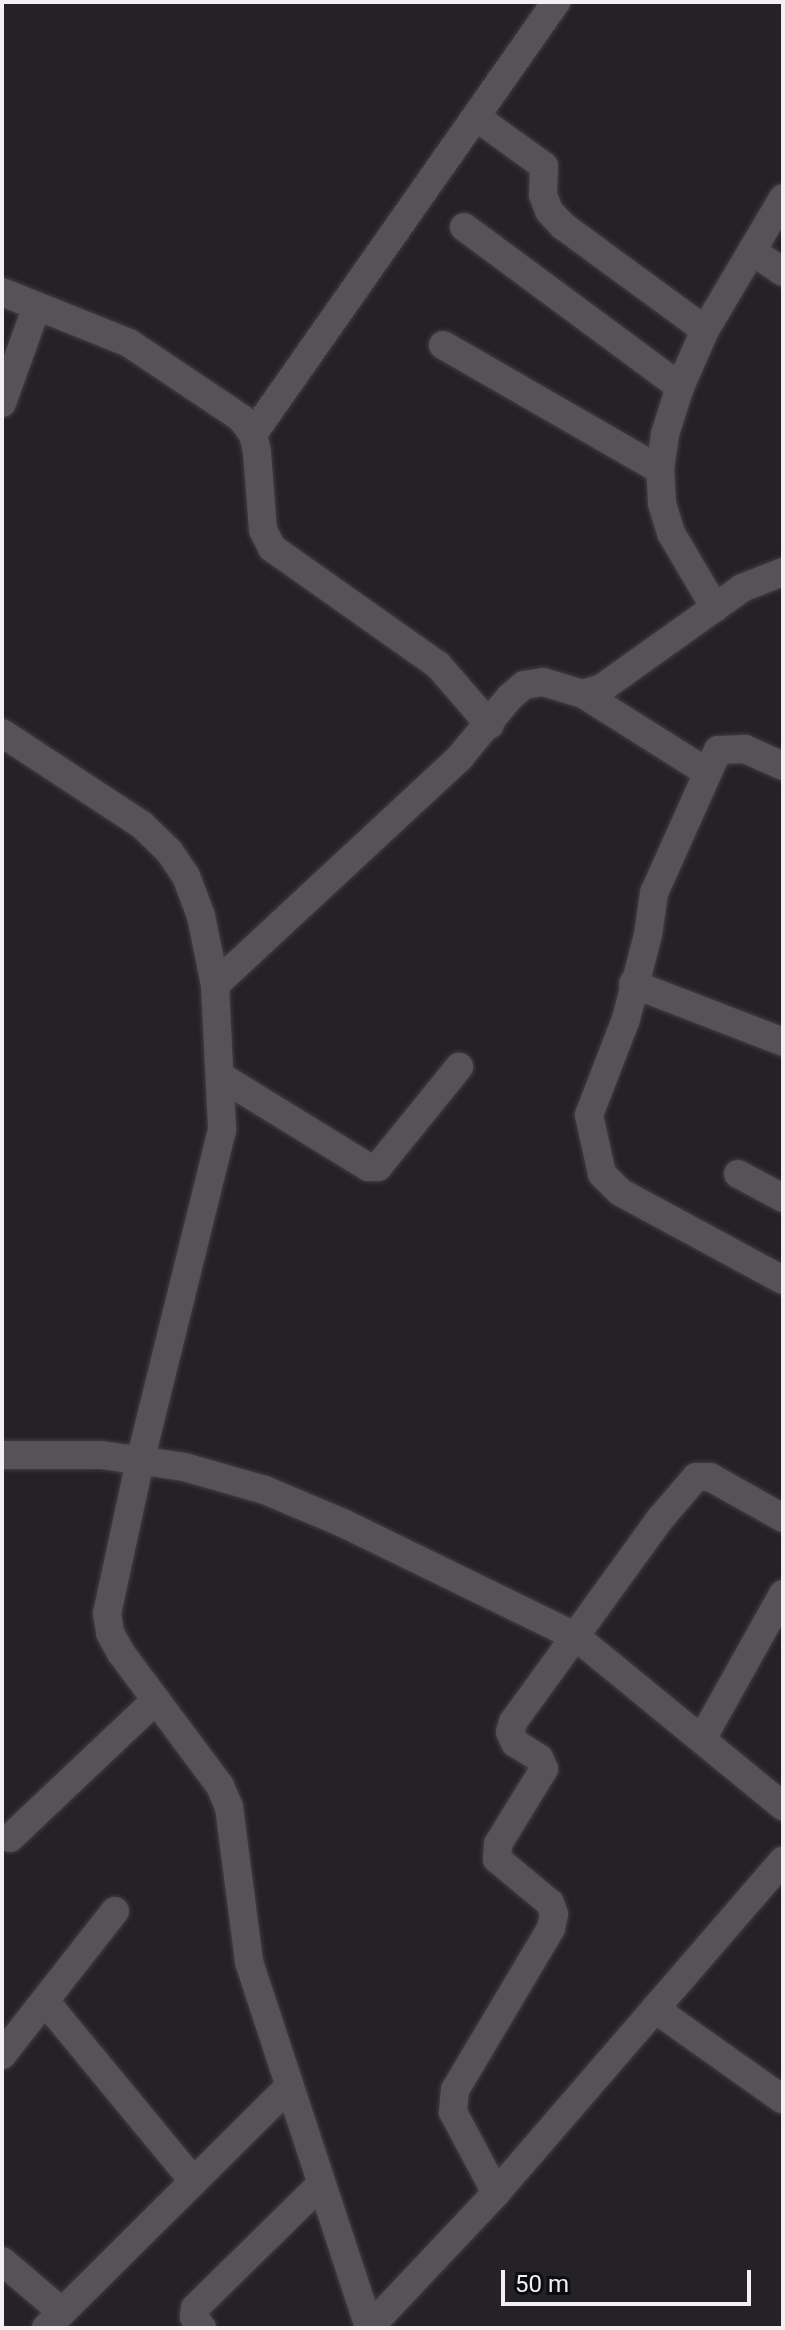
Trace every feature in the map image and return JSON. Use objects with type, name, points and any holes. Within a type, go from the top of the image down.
[{"type":"street","points":[[253,434],[556,2]]},
{"type":"street","points":[[476,117],[544,166],[543,195],[549,211],[563,226],[705,330]]},
{"type":"street","points":[[715,608],[671,533],[662,503],[660,470],[665,434],[680,387],[705,330],[783,198]]},
{"type":"street","points":[[464,227],[680,387]]},
{"type":"street","points":[[752,251],[783,272]]},
{"type":"street","points":[[2,292],[129,343],[241,418],[253,434],[263,530],[272,548],[438,665],[490,725]]},
{"type":"street","points":[[2,403],[37,306]]},
{"type":"street","points":[[443,345],[660,470]]},
{"type":"street","points":[[583,694],[621,677],[742,588],[783,572]]},
{"type":"street","points":[[215,985],[490,725],[510,697],[524,685],[543,682],[583,694],[707,772]]},
{"type":"street","points":[[2,733],[142,825],[169,851],[186,876],[201,916],[215,985],[222,1130],[213,1177],[140,1461],[107,1613],[115,1643],[220,1786],[229,1807],[249,1962],[369,2328],[496,2193],[783,1861]]},
{"type":"street","points":[[783,766],[745,749],[718,750],[654,893],[648,935],[613,1058],[589,1115],[602,1174],[641,1206],[783,1280]]},
{"type":"street","points":[[633,984],[783,1042]]},
{"type":"street","points":[[220,1076],[368,1167],[378,1167],[459,1067]]},
{"type":"street","points":[[738,1174],[783,1198]]},
{"type":"street","points":[[2,1455],[101,1455],[184,1467],[265,1490],[343,1523],[575,1636],[783,1806]]},
{"type":"street","points":[[496,2193],[453,2112],[455,2090],[551,1928],[554,1914],[550,1903],[497,1859],[498,1844],[544,1769],[539,1758],[515,1743],[510,1732],[513,1722],[660,1519],[696,1477],[710,1477],[783,1518]]},
{"type":"street","points":[[702,1739],[783,1594]]},
{"type":"street","points":[[10,1838],[156,1700]]},
{"type":"street","points":[[2,2055],[115,1911]]},
{"type":"street","points":[[45,2001],[194,2182]]},
{"type":"street","points":[[655,2009],[782,2099]]},
{"type":"street","points":[[2,2261],[54,2320],[288,2088]]},
{"type":"street","points":[[202,2328],[194,2317],[195,2308],[203,2298],[321,2184]]}]
